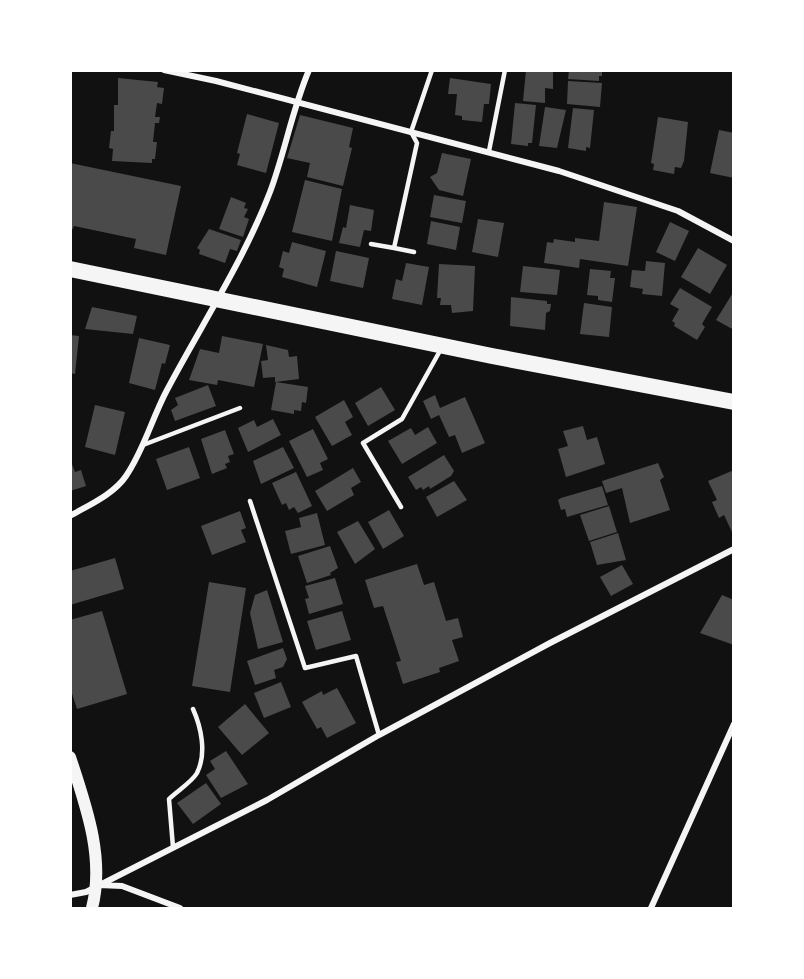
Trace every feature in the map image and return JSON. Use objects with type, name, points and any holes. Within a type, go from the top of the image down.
[{"type":"highway","points":[[70,268],[619,382],[734,402]]},
{"type":"main road","points":[[70,757],[91,822],[99,885],[92,909]]},
{"type":"street","points":[[164,70],[216,81],[489,151],[637,195],[678,211],[734,241]]},
{"type":"street","points":[[70,516],[107,493],[125,478],[156,412],[216,299],[237,268],[270,191],[295,103],[309,70]]},
{"type":"street","points":[[70,895],[86,892],[267,800],[379,735],[550,643],[734,549]]},
{"type":"street","points":[[651,909],[734,724]]},
{"type":"street","points":[[99,885],[122,886],[180,909]]},
{"type":"lane","points":[[394,248],[417,143],[411,132],[432,70]]},
{"type":"lane","points":[[489,151],[505,70]]},
{"type":"lane","points":[[371,244],[414,252]]},
{"type":"lane","points":[[401,507],[363,443],[402,419],[442,345]]},
{"type":"lane","points":[[142,445],[240,408]]},
{"type":"lane","points":[[250,501],[305,668],[356,656],[379,735]]},
{"type":"lane","points":[[173,847],[169,798],[197,773],[202,749],[202,729],[193,709]]},
{"type":"building","points":[[526,70],[553,71],[553,89],[545,88],[545,103],[523,101]]},
{"type":"building","points":[[569,70],[602,70],[602,76],[599,76],[599,81],[568,79]]},
{"type":"building","points":[[118,78],[158,82],[157,87],[164,88],[162,104],[157,103],[155,117],[160,117],[159,123],[155,123],[153,142],[157,142],[155,159],[152,159],[152,163],[112,161],[113,149],[109,148],[111,131],[114,131],[114,105],[118,105]]},
{"type":"building","points":[[450,78],[491,84],[489,104],[484,104],[482,122],[462,120],[462,116],[455,115],[457,94],[448,94]]},
{"type":"building","points":[[568,81],[602,83],[600,107],[567,104]]},
{"type":"building","points":[[515,103],[536,105],[532,143],[528,143],[528,146],[511,144]]},
{"type":"building","points":[[545,107],[566,110],[557,148],[539,146]]},
{"type":"building","points":[[573,108],[594,110],[590,148],[586,147],[586,151],[568,148]]},
{"type":"building","points":[[247,114],[279,123],[266,173],[237,165],[240,154],[237,153]]},
{"type":"building","points":[[300,115],[353,128],[349,147],[352,148],[343,186],[307,177],[310,163],[287,158]]},
{"type":"building","points":[[658,117],[688,122],[684,161],[681,168],[675,167],[674,174],[653,170],[654,164],[651,163]]},
{"type":"building","points":[[719,130],[734,133],[734,178],[710,173]]},
{"type":"building","points":[[442,153],[471,159],[463,196],[439,190],[430,177],[437,173]]},
{"type":"building","points":[[70,163],[181,186],[166,255],[134,248],[136,239],[74,226],[70,234]]},
{"type":"building","points":[[305,180],[342,189],[332,241],[292,232]]},
{"type":"building","points":[[434,195],[466,201],[462,223],[430,217]]},
{"type":"building","points":[[231,197],[246,203],[244,208],[248,209],[244,217],[249,219],[243,237],[219,229]]},
{"type":"building","points":[[604,202],[637,207],[628,266],[580,259],[579,268],[544,263],[547,242],[553,243],[554,239],[575,242],[575,238],[599,241]]},
{"type":"building","points":[[350,205],[374,210],[371,231],[364,230],[360,247],[339,243],[343,227],[346,228]]},
{"type":"building","points":[[478,219],[504,223],[498,257],[472,252]]},
{"type":"building","points":[[431,221],[460,227],[456,250],[427,244]]},
{"type":"building","points":[[670,222],[689,231],[675,261],[656,252]]},
{"type":"building","points":[[209,229],[241,240],[237,251],[230,249],[225,263],[199,254],[200,250],[197,248]]},
{"type":"building","points":[[292,242],[326,251],[317,287],[282,277],[284,269],[279,267],[283,251],[289,253]]},
{"type":"building","points":[[698,248],[727,265],[710,294],[681,277]]},
{"type":"building","points":[[336,251],[369,258],[363,288],[330,281]]},
{"type":"building","points":[[646,261],[665,263],[662,296],[642,294],[643,289],[630,287],[632,270],[645,271]]},
{"type":"building","points":[[406,263],[429,267],[422,305],[392,299],[396,279],[402,281]]},
{"type":"building","points":[[439,264],[475,266],[473,311],[452,313],[451,305],[440,305],[441,298],[437,298]]},
{"type":"building","points":[[523,266],[560,270],[557,295],[520,292]]},
{"type":"building","points":[[590,269],[611,271],[610,278],[615,278],[612,302],[598,300],[598,296],[587,295]]},
{"type":"building","points":[[680,288],[712,307],[702,324],[705,327],[697,340],[674,326],[675,323],[672,321],[679,309],[670,304]]},
{"type":"building","points":[[734,291],[734,330],[716,320]]},
{"type":"building","points":[[511,297],[547,301],[547,304],[551,304],[550,311],[546,313],[545,330],[510,326]]},
{"type":"building","points":[[584,303],[612,307],[609,337],[580,334]]},
{"type":"building","points":[[92,307],[137,316],[133,334],[85,329]]},
{"type":"building","points":[[70,335],[79,336],[75,374],[70,373]]},
{"type":"building","points":[[222,336],[263,344],[254,387],[218,380],[217,385],[189,380],[200,349],[219,353]]},
{"type":"building","points":[[139,338],[170,345],[165,364],[162,363],[155,390],[129,383]]},
{"type":"building","points":[[266,345],[288,350],[289,357],[297,356],[299,379],[275,382],[275,377],[263,378],[261,361],[268,360]]},
{"type":"building","points":[[276,382],[308,387],[306,403],[302,402],[301,411],[294,410],[294,414],[271,410]]},
{"type":"building","points":[[208,385],[216,406],[175,421],[171,410],[178,405],[175,398]]},
{"type":"building","points":[[381,387],[395,410],[368,426],[355,403]]},
{"type":"building","points":[[435,395],[440,408],[465,397],[485,443],[462,453],[455,435],[449,437],[439,415],[431,419],[423,401]]},
{"type":"building","points":[[344,400],[353,417],[345,422],[352,435],[332,446],[315,417]]},
{"type":"building","points":[[95,405],[125,412],[115,455],[85,447]]},
{"type":"building","points":[[273,419],[281,435],[248,452],[238,428],[254,420],[257,427]]},
{"type":"building","points":[[583,426],[587,440],[597,437],[605,464],[566,477],[558,449],[568,446],[563,431]]},
{"type":"building","points":[[428,427],[437,443],[402,464],[388,441],[411,428],[415,435]]},
{"type":"building","points":[[313,429],[328,459],[320,463],[323,470],[307,477],[289,441]]},
{"type":"building","points":[[225,430],[234,454],[228,456],[230,462],[225,464],[227,468],[212,474],[201,439]]},
{"type":"building","points":[[189,447],[200,478],[167,490],[156,459]]},
{"type":"building","points":[[283,447],[294,468],[261,484],[253,461]]},
{"type":"building","points":[[444,455],[454,471],[451,476],[430,489],[429,486],[423,490],[421,487],[416,490],[408,477]]},
{"type":"building","points":[[70,459],[75,472],[81,470],[86,486],[70,491]]},
{"type":"building","points":[[658,463],[664,477],[660,480],[670,510],[630,523],[622,488],[606,493],[602,481]]},
{"type":"building","points":[[353,468],[361,482],[351,488],[354,495],[327,511],[315,491]]},
{"type":"building","points":[[734,470],[734,531],[732,532],[724,515],[719,518],[712,502],[717,500],[708,481]]},
{"type":"building","points":[[296,472],[312,506],[298,513],[294,507],[289,510],[286,503],[282,505],[272,483]]},
{"type":"building","points":[[454,481],[467,500],[437,517],[426,497]]},
{"type":"building","points":[[602,486],[608,505],[567,517],[565,509],[561,510],[558,500],[561,498]]},
{"type":"building","points":[[609,506],[617,532],[589,541],[580,515]]},
{"type":"building","points":[[389,510],[404,536],[383,549],[368,522]]},
{"type":"building","points":[[240,511],[246,528],[241,530],[246,542],[212,555],[201,526]]},
{"type":"building","points":[[317,513],[325,545],[291,554],[285,531],[301,527],[299,518]]},
{"type":"building","points":[[358,521],[375,549],[355,564],[337,532]]},
{"type":"building","points":[[618,533],[626,560],[597,565],[590,542]]},
{"type":"building","points":[[330,546],[338,568],[330,573],[331,575],[307,583],[298,556]]},
{"type":"building","points":[[115,558],[124,589],[70,605],[70,571]]},
{"type":"building","points":[[417,564],[424,585],[434,582],[446,621],[458,618],[463,637],[452,640],[459,661],[439,668],[440,672],[403,684],[396,662],[401,661],[383,606],[374,608],[365,580]]},
{"type":"building","points":[[622,565],[633,584],[611,596],[600,577]]},
{"type":"building","points":[[335,578],[343,604],[309,614],[305,599],[309,598],[305,586]]},
{"type":"building","points":[[209,582],[246,588],[230,692],[192,686]]},
{"type":"building","points":[[267,590],[283,642],[258,649],[250,613],[255,595]]},
{"type":"building","points":[[722,595],[734,600],[734,645],[700,633]]},
{"type":"building","points":[[102,611],[127,694],[77,709],[70,687],[70,620]]},
{"type":"building","points":[[342,611],[351,640],[316,650],[307,621]]},
{"type":"building","points":[[283,648],[287,659],[283,667],[274,670],[276,678],[255,685],[247,661]]},
{"type":"building","points":[[281,682],[291,707],[264,718],[254,693]]},
{"type":"building","points":[[337,688],[356,723],[327,738],[321,727],[317,729],[302,702],[322,691],[323,695]]},
{"type":"building","points":[[245,704],[269,733],[242,755],[218,727]]},
{"type":"building","points":[[226,751],[248,784],[221,798],[206,775],[215,769],[210,761]]},
{"type":"building","points":[[206,783],[221,804],[193,824],[177,803]]}]
